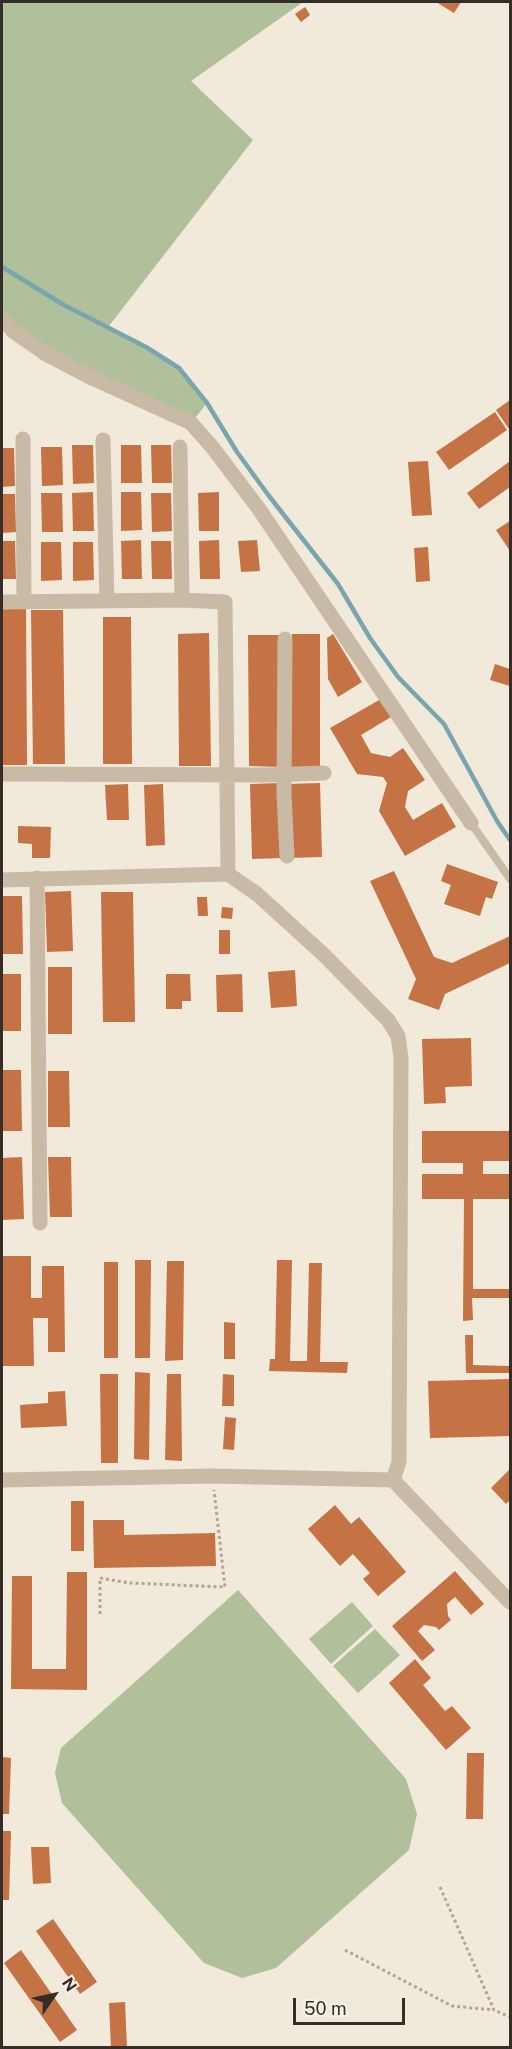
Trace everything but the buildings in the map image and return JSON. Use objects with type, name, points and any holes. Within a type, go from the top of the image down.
[{"type":"street","points":[[2,318],[13,331],[46,354],[190,423],[213,448],[259,509],[471,823]]},
{"type":"street","points":[[22,439],[24,601]]},
{"type":"street","points":[[103,440],[108,601]]},
{"type":"street","points":[[180,447],[182,600]]},
{"type":"street","points":[[2,602],[182,600],[225,602],[228,874]]},
{"type":"street","points":[[285,639],[284,794],[287,856]]},
{"type":"street","points":[[2,774],[324,773]]},
{"type":"street","points":[[2,880],[228,874],[257,894],[324,955],[388,1020],[398,1036],[402,1058],[399,1462],[393,1480]]},
{"type":"street","points":[[37,878],[40,1223]]},
{"type":"street","points":[[2,1480],[212,1476],[393,1480],[510,1602]]},
{"type":"lane","points":[[471,823],[510,879]]},
{"type":"path","points":[[100,1614],[100,1578],[130,1583],[225,1587],[212,1476]]},
{"type":"path","points":[[440,1887],[494,2010]]},
{"type":"path","points":[[345,1950],[452,2006],[494,2010],[510,2017]]},
{"type":"green space","points":[[2,2],[303,2],[191,81],[253,140],[109,326],[179,368],[207,403],[191,423],[92,378],[2,318]]},
{"type":"green space","points":[[238,1590],[406,1779],[417,1814],[409,1850],[276,1968],[242,1978],[204,1963],[62,1803],[55,1773],[61,1748]]},
{"type":"green space","points":[[352,1602],[373,1626],[331,1664],[309,1639]]},
{"type":"green space","points":[[375,1629],[400,1655],[358,1693],[333,1666]]},
{"type":"waterway","points":[[2,267],[64,305],[146,347],[179,368],[207,403],[237,452],[269,496],[338,584],[370,638],[398,677],[444,724],[497,821],[510,840]]}]
